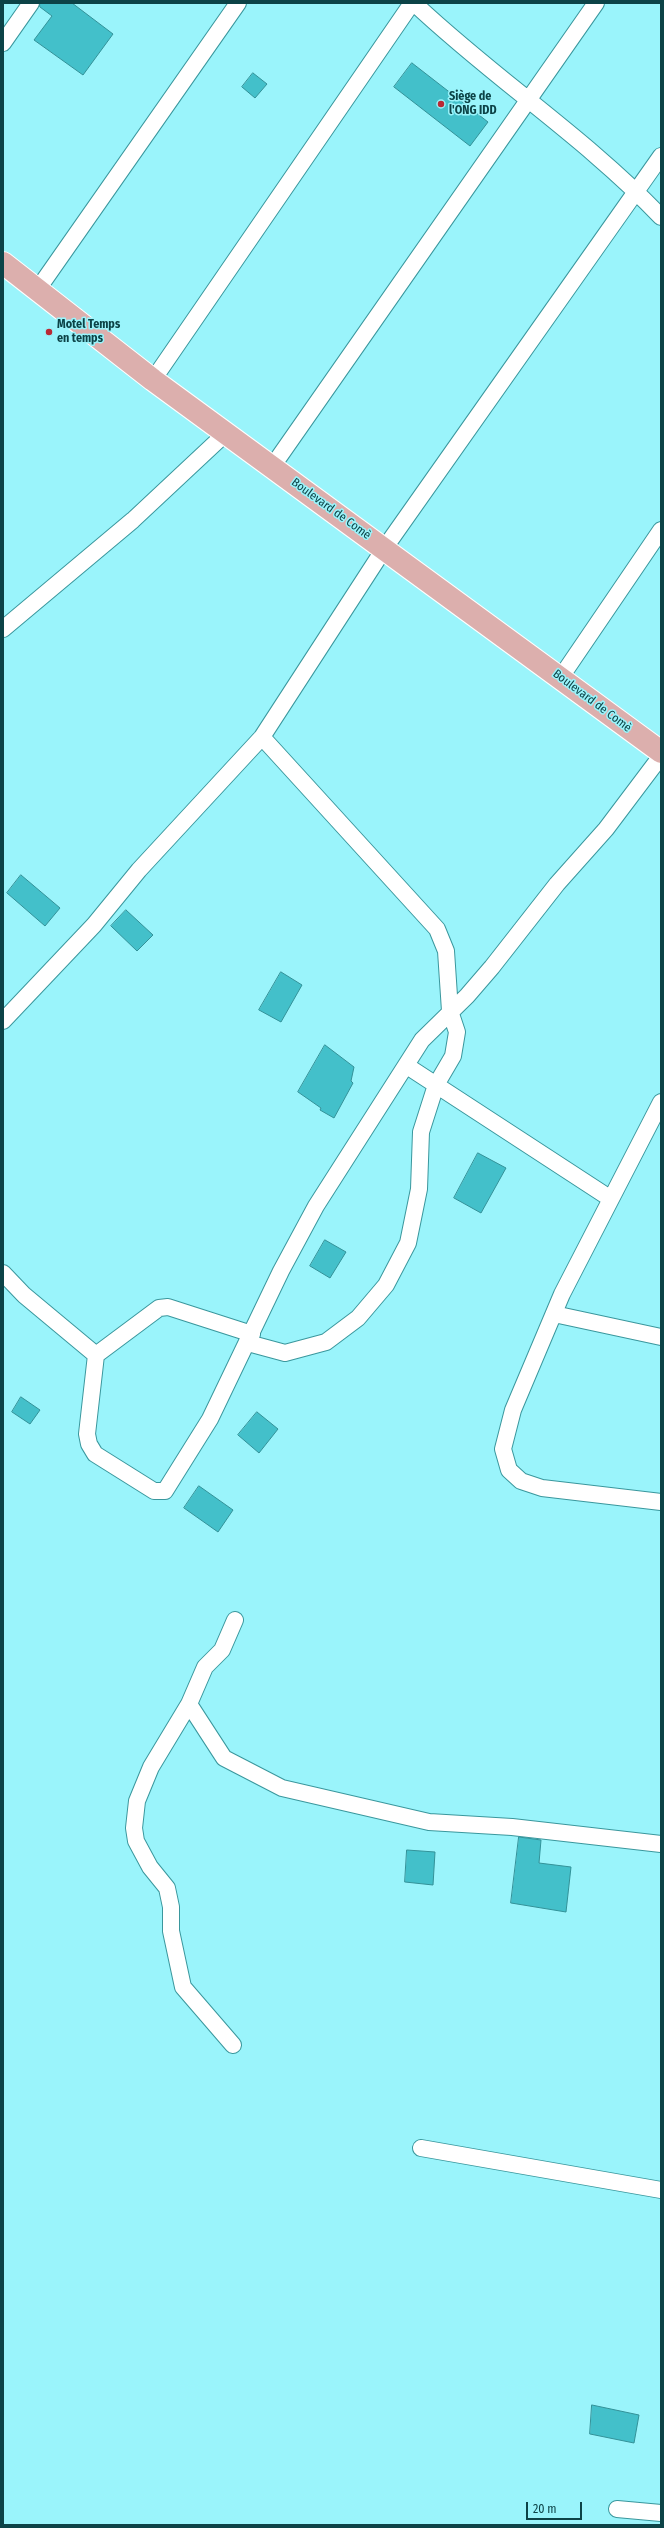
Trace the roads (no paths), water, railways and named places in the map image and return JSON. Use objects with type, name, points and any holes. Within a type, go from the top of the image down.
[{"type":"main road","name":"Boulevard de Comè","points":[[3,263],[153,380],[661,752]]},
{"type":"street","points":[[3,43],[32,3]]},
{"type":"street","points":[[38,289],[238,3]]},
{"type":"street","points":[[153,380],[413,3],[472,54],[529,99],[636,191],[661,217]]},
{"type":"street","points":[[272,467],[596,3]]},
{"type":"street","points":[[3,1021],[94,926],[139,870],[262,737],[384,549],[661,156]]},
{"type":"street","points":[[3,629],[133,520],[226,434]]},
{"type":"street","points":[[561,678],[661,530]]},
{"type":"street","points":[[262,737],[317,795],[437,929],[446,951],[450,1011],[457,1032],[453,1056],[436,1085],[421,1132],[419,1189],[408,1243],[386,1285],[358,1318],[326,1342],[285,1353],[250,1339],[168,1307],[159,1308],[96,1355],[87,1426],[89,1444],[95,1454],[159,1492],[164,1491],[210,1419],[250,1339],[281,1272],[316,1206],[407,1066],[422,1040],[450,1011],[467,996],[492,967],[548,895],[606,829],[661,756]]},
{"type":"street","points":[[407,1066],[610,1199]]},
{"type":"street","points":[[661,1102],[610,1199],[554,1314],[513,1410],[502,1449],[509,1470],[521,1481],[542,1488],[661,1502]]},
{"type":"street","points":[[3,1273],[24,1295],[96,1355]]},
{"type":"street","points":[[554,1314],[661,1337]]},
{"type":"street","points":[[233,2045],[183,1987],[171,1931],[171,1907],[167,1888],[150,1867],[136,1841],[134,1828],[137,1801],[151,1767],[189,1704],[205,1667],[222,1650],[235,1620]]},
{"type":"street","points":[[189,1704],[224,1758],[282,1788],[429,1822],[512,1827],[661,1844]]},
{"type":"street","points":[[421,2148],[661,2190]]},
{"type":"street","points":[[616,2509],[661,2513]]},
{"type":"place","name":"Siège de l'ONG IDD","points":[[441,104]]},
{"type":"place","name":"Motel Temps en temps","points":[[49,332]]}]
